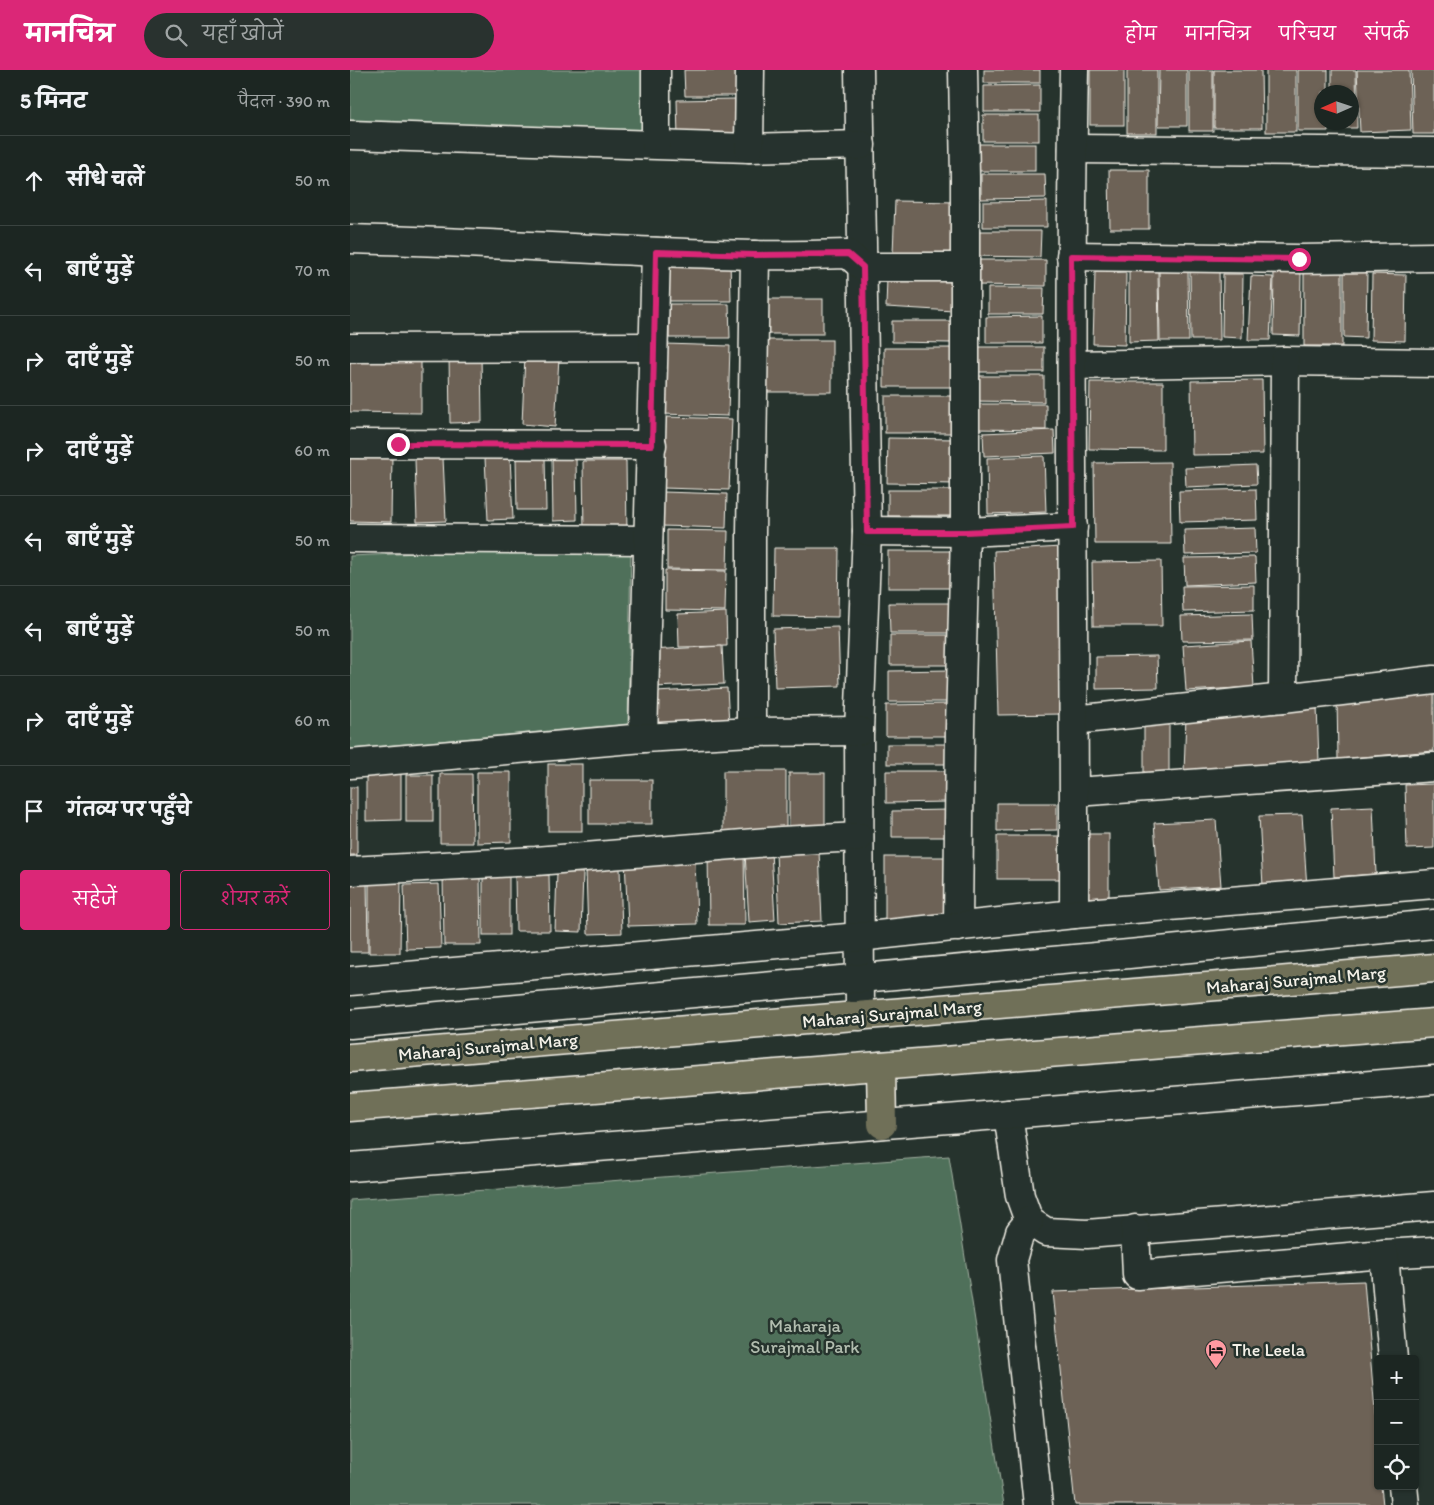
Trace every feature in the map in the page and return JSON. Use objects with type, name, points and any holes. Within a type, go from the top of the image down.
[{"type":"main road","name":"Maharaj Surajmal Marg","points":[[350,1058],[1434,968]]},
{"type":"main road","points":[[350,1108],[1434,1023]]},
{"type":"main road","points":[[881,1066],[882,1124]]},
{"type":"street","points":[[656,70],[656,144]]},
{"type":"street","points":[[749,148],[750,70]]},
{"type":"street","points":[[859,70],[867,532],[859,731],[860,1016]]},
{"type":"street","points":[[958,927],[960,728],[965,532],[963,70]]},
{"type":"street","points":[[1074,70],[1071,256],[1074,914]]},
{"type":"street","points":[[350,135],[749,148],[861,145]]},
{"type":"street","points":[[1073,149],[1434,152]]},
{"type":"street","points":[[350,239],[416,240],[755,255],[848,254],[863,267],[965,267]]},
{"type":"street","points":[[643,738],[656,252]]},
{"type":"street","points":[[751,732],[751,534],[755,255]]},
{"type":"street","points":[[1071,256],[1299,259],[1434,257]]},
{"type":"street","points":[[350,348],[653,348]]},
{"type":"street","points":[[1072,365],[1285,361],[1434,362]]},
{"type":"street","points":[[1283,698],[1285,361]]},
{"type":"street","points":[[350,444],[652,445]]},
{"type":"street","points":[[867,532],[965,532],[1073,527]]},
{"type":"street","points":[[350,538],[648,540]]},
{"type":"street","points":[[1074,720],[1434,680]]},
{"type":"street","points":[[350,764],[643,738],[751,732],[859,731]]},
{"type":"street","points":[[1074,792],[1434,767]]},
{"type":"street","points":[[350,871],[536,861],[781,841],[859,837]]},
{"type":"street","points":[[350,981],[859,937],[1074,914],[1434,884]]},
{"type":"street","points":[[350,1024],[859,979],[1434,924]]},
{"type":"street","points":[[350,1167],[1434,1080]]},
{"type":"street","points":[[1008,1114],[1020,1196],[1029,1221],[1046,1232],[1087,1234],[1434,1206]]},
{"type":"street","points":[[1029,1221],[1020,1232],[1012,1260],[1038,1505]]},
{"type":"street","points":[[1135,1230],[1137,1275],[1434,1251]]},
{"type":"street","points":[[1384,1254],[1392,1355]]},
{"type":"street","points":[[1403,1490],[1405,1505]]},
{"type":"green space","points":[[350,70],[648,70],[645,131],[350,123]]},
{"type":"green space","points":[[631,544],[628,724],[350,749],[350,556]]},
{"type":"green space","name":"Maharaja Surajmal Park","points":[[949,1156],[1004,1505],[350,1505],[350,1200]]},
{"type":"building","points":[[684,70],[738,70],[738,96],[685,96]]},
{"type":"building","points":[[984,70],[1040,70],[1040,83],[984,83]]},
{"type":"building","points":[[1090,70],[1124,70],[1124,125],[1090,125]]},
{"type":"building","points":[[1127,70],[1157,70],[1157,133],[1127,133]]},
{"type":"building","points":[[1159,70],[1187,70],[1187,126],[1158,126]]},
{"type":"building","points":[[1189,70],[1213,70],[1213,131],[1189,131]]},
{"type":"building","points":[[1214,70],[1261,70],[1262,128],[1214,128]]},
{"type":"building","points":[[1266,70],[1296,70],[1296,132],[1266,132]]},
{"type":"building","points":[[1298,70],[1328,70],[1328,85],[1314,85],[1314,130],[1328,131],[1298,131]]},
{"type":"building","points":[[1332,70],[1356,70],[1356,85],[1332,85]]},
{"type":"building","points":[[1357,70],[1409,70],[1411,130],[1360,132]]},
{"type":"building","points":[[1411,70],[1434,70],[1434,134],[1413,134]]},
{"type":"building","points":[[1040,85],[1040,112],[984,112],[984,86]]},
{"type":"building","points":[[735,99],[736,136],[678,138],[677,100]]},
{"type":"building","points":[[983,115],[1039,115],[1039,141],[983,141]]},
{"type":"building","points":[[979,144],[1035,144],[1035,171],[979,171]]},
{"type":"building","points":[[1109,170],[1149,170],[1149,229],[1110,229]]},
{"type":"building","points":[[981,174],[1045,174],[1046,198],[981,199]]},
{"type":"building","points":[[895,201],[958,202],[957,255],[893,254]]},
{"type":"building","points":[[1047,201],[1047,227],[983,227],[983,202]]},
{"type":"building","points":[[969,231],[1041,231],[1040,257],[969,256]]},
{"type":"building","points":[[730,260],[731,301],[668,301],[668,261]]},
{"type":"building","points":[[975,260],[1046,260],[1046,286],[974,285]]},
{"type":"building","points":[[1219,269],[1220,340],[1191,340],[1190,270]]},
{"type":"building","points":[[1158,270],[1159,341],[1129,342],[1129,271]]},
{"type":"building","points":[[1159,270],[1188,270],[1189,341],[1160,341]]},
{"type":"building","points":[[1344,270],[1367,270],[1366,338],[1344,337]]},
{"type":"building","points":[[1274,271],[1301,272],[1300,336],[1273,335]]},
{"type":"building","points":[[1304,271],[1342,271],[1342,346],[1304,346]]},
{"type":"building","points":[[1095,272],[1126,273],[1125,345],[1093,344]]},
{"type":"building","points":[[1223,274],[1243,274],[1242,338],[1222,337]]},
{"type":"building","points":[[1372,274],[1406,275],[1405,341],[1371,340]]},
{"type":"building","points":[[1251,276],[1273,277],[1270,340],[1248,340]]},
{"type":"building","points":[[887,278],[955,281],[954,311],[886,307]]},
{"type":"building","points":[[988,288],[1044,288],[1043,314],[988,314]]},
{"type":"building","points":[[764,299],[823,299],[823,334],[764,334]]},
{"type":"building","points":[[669,304],[729,304],[730,338],[669,338]]},
{"type":"building","points":[[1042,316],[1042,343],[986,343],[986,317]]},
{"type":"building","points":[[892,321],[951,321],[951,343],[892,342]]},
{"type":"building","points":[[758,340],[832,340],[832,392],[758,392]]},
{"type":"building","points":[[665,344],[730,346],[728,416],[662,414]]},
{"type":"building","points":[[973,347],[1044,347],[1044,372],[973,372]]},
{"type":"building","points":[[884,348],[956,348],[955,387],[884,387]]},
{"type":"building","points":[[449,355],[481,355],[482,422],[450,423]]},
{"type":"building","points":[[525,355],[559,357],[555,427],[522,424]]},
{"type":"building","points":[[350,358],[421,358],[421,413],[350,412]]},
{"type":"building","points":[[974,376],[1044,376],[1044,402],[973,401]]},
{"type":"building","points":[[1262,380],[1263,454],[1192,455],[1191,381]]},
{"type":"building","points":[[1090,382],[1163,382],[1163,450],[1089,449]]},
{"type":"building","points":[[885,396],[959,396],[959,433],[885,433]]},
{"type":"building","points":[[975,404],[1046,404],[1046,430],[975,429]]},
{"type":"building","points":[[666,417],[732,419],[729,490],[663,488]]},
{"type":"building","points":[[1054,430],[1055,453],[984,456],[983,433]]},
{"type":"building","points":[[888,438],[958,439],[957,484],[887,483]]},
{"type":"building","points":[[350,454],[392,455],[391,522],[350,521]]},
{"type":"building","points":[[1044,456],[1046,512],[988,514],[987,458]]},
{"type":"building","points":[[510,457],[513,519],[488,520],[485,458]]},
{"type":"building","points":[[545,457],[546,510],[517,510],[516,458]]},
{"type":"building","points":[[443,458],[446,521],[417,522],[415,459]]},
{"type":"building","points":[[552,458],[576,458],[577,520],[553,521]]},
{"type":"building","points":[[583,461],[626,461],[627,534],[584,534]]},
{"type":"building","points":[[1170,462],[1171,544],[1095,544],[1094,463]]},
{"type":"building","points":[[1256,465],[1257,484],[1186,487],[1185,468]]},
{"type":"building","points":[[1256,489],[1257,520],[1180,522],[1179,491]]},
{"type":"building","points":[[888,490],[956,490],[956,516],[888,516]]},
{"type":"building","points":[[663,492],[727,494],[726,528],[662,526]]},
{"type":"building","points":[[1255,528],[1256,553],[1185,555],[1184,530]]},
{"type":"building","points":[[667,530],[728,531],[727,570],[667,569]]},
{"type":"building","points":[[1061,547],[1062,714],[998,715],[994,551]]},
{"type":"building","points":[[774,548],[839,548],[838,617],[773,616]]},
{"type":"building","points":[[888,551],[960,551],[960,588],[888,588]]},
{"type":"building","points":[[1255,557],[1256,582],[1185,585],[1184,558]]},
{"type":"building","points":[[1161,561],[1162,626],[1093,626],[1092,562]]},
{"type":"building","points":[[665,570],[726,571],[725,611],[665,610]]},
{"type":"building","points":[[1254,585],[1254,610],[1183,612],[1182,586]]},
{"type":"building","points":[[889,603],[956,603],[956,633],[890,633]]},
{"type":"building","points":[[726,612],[727,646],[679,647],[678,614]]},
{"type":"building","points":[[1252,614],[1253,640],[1182,641],[1181,616]]},
{"type":"building","points":[[838,627],[840,686],[775,688],[773,629]]},
{"type":"building","points":[[890,635],[955,635],[956,665],[890,665]]},
{"type":"building","points":[[1251,641],[1254,687],[1186,691],[1183,645]]},
{"type":"building","points":[[722,646],[724,684],[653,687],[650,650]]},
{"type":"building","points":[[1157,656],[1158,688],[1096,689],[1096,657]]},
{"type":"building","points":[[951,670],[951,702],[889,702],[889,671]]},
{"type":"building","points":[[727,688],[729,725],[658,730],[656,692]]},
{"type":"building","points":[[1434,690],[1434,751],[1338,759],[1337,698]]},
{"type":"building","points":[[948,704],[948,736],[886,736],[886,705]]},
{"type":"building","points":[[1317,706],[1319,762],[1184,773],[1186,716]]},
{"type":"building","points":[[1169,721],[1169,776],[1144,777],[1144,724]]},
{"type":"building","points":[[887,744],[947,744],[947,764],[887,764]]},
{"type":"building","points":[[548,764],[582,764],[582,831],[548,831]]},
{"type":"building","points":[[723,771],[786,771],[786,834],[723,834]]},
{"type":"building","points":[[886,771],[948,771],[948,802],[886,803]]},
{"type":"building","points":[[477,772],[511,772],[511,842],[477,843]]},
{"type":"building","points":[[789,773],[825,773],[825,828],[789,828]]},
{"type":"building","points":[[366,774],[401,774],[401,820],[366,821]]},
{"type":"building","points":[[440,774],[472,774],[473,843],[440,843]]},
{"type":"building","points":[[406,775],[433,775],[433,822],[406,822]]},
{"type":"building","points":[[589,780],[652,780],[652,824],[589,824]]},
{"type":"building","points":[[1434,784],[1434,848],[1407,849],[1405,785]]},
{"type":"building","points":[[350,787],[357,787],[357,855],[350,855]]},
{"type":"building","points":[[997,803],[1057,803],[1057,830],[997,831]]},
{"type":"building","points":[[1373,806],[1376,874],[1334,877],[1331,808]]},
{"type":"building","points":[[949,810],[950,837],[892,837],[892,811]]},
{"type":"building","points":[[1302,815],[1307,888],[1263,886],[1259,816]]},
{"type":"building","points":[[1216,820],[1221,886],[1159,890],[1154,823]]},
{"type":"building","points":[[1080,834],[1109,834],[1109,900],[1080,900]]},
{"type":"building","points":[[997,836],[1061,836],[1061,879],[997,879]]},
{"type":"building","points":[[819,851],[822,921],[779,923],[776,852]]},
{"type":"building","points":[[744,852],[745,925],[709,925],[708,853]]},
{"type":"building","points":[[771,852],[775,920],[749,922],[745,853]]},
{"type":"building","points":[[695,857],[697,924],[628,926],[625,859]]},
{"type":"building","points":[[885,857],[947,857],[947,920],[885,920]]},
{"type":"building","points":[[620,868],[622,933],[588,934],[586,869]]},
{"type":"building","points":[[483,870],[509,870],[509,935],[483,935]]},
{"type":"building","points":[[557,872],[583,873],[581,932],[555,931]]},
{"type":"building","points":[[480,875],[481,945],[444,945],[443,876]]},
{"type":"building","points":[[515,875],[549,875],[550,931],[516,931]]},
{"type":"building","points":[[369,880],[401,880],[400,953],[369,953]]},
{"type":"building","points":[[350,881],[367,881],[368,952],[350,952]]},
{"type":"building","points":[[439,884],[441,948],[406,949],[404,885]]},
{"type":"building","name":"The Leela","points":[[1364,1281],[1374,1400],[1374,1490],[1381,1490],[1383,1505],[1075,1505],[1053,1292]]},
{"type":"place","name":"The Leela","points":[[1216,1369]]},
{"type":"route","points":[[398,444],[652,445],[656,252],[755,255],[848,254],[863,267],[867,532],[965,532],[1073,527],[1071,256],[1299,259]]}]
